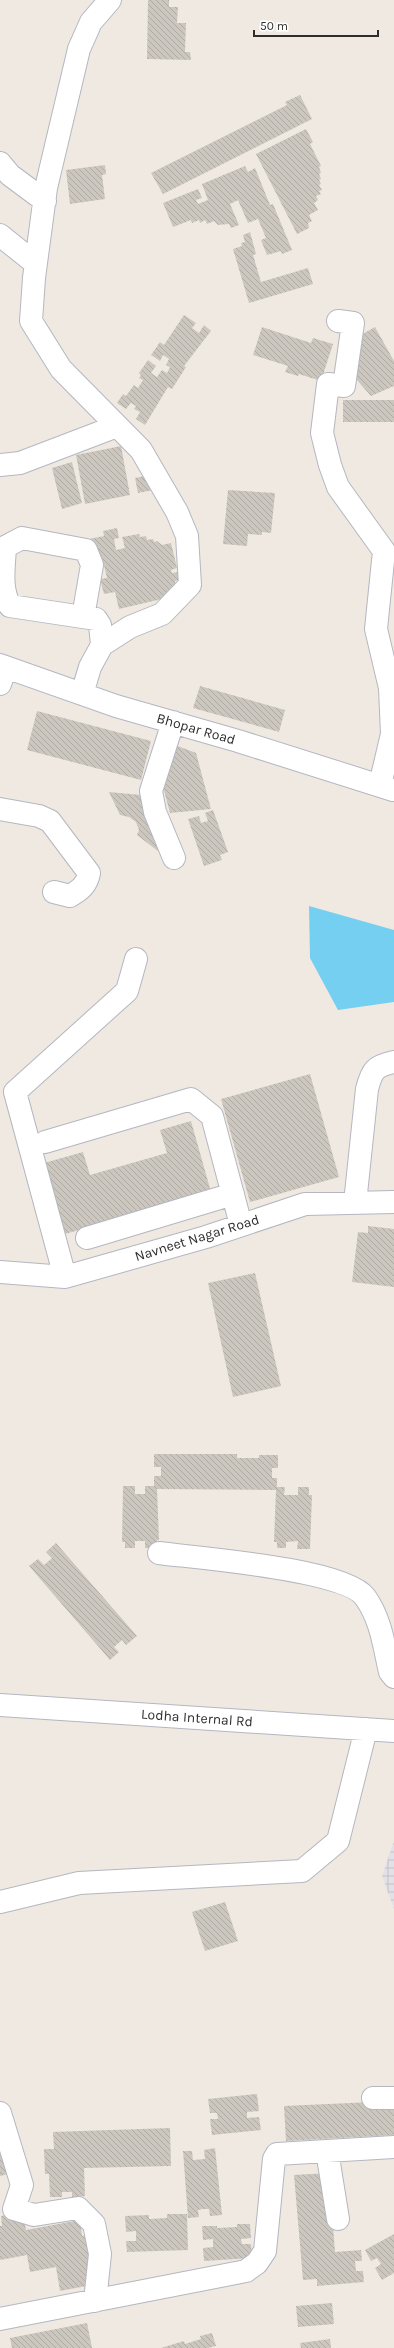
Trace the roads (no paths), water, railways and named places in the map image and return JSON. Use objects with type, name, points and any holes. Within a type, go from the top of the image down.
[{"type":"street","points":[[82,694],[90,667],[102,645],[130,627],[162,614],[190,585],[187,536],[177,512],[142,450],[61,369],[31,320],[36,264],[45,201],[80,49],[91,22],[110,0]]},
{"type":"street","points":[[0,163],[10,175],[45,201]]},
{"type":"street","points":[[0,235],[36,264]]},
{"type":"street","points":[[338,321],[353,323],[344,386],[328,384],[322,433],[338,487],[384,551],[376,629],[390,688],[392,734],[387,788]]},
{"type":"street","points":[[0,465],[20,464],[117,426]]},
{"type":"street","points":[[83,617],[92,565],[86,550],[22,538],[5,548],[3,586],[4,596],[10,606],[96,619],[100,625],[102,645]]},
{"type":"street","name":"Bhopar Road","points":[[2,672],[82,694],[387,788]]},
{"type":"street","points":[[173,722],[151,791],[155,812],[174,858]]},
{"type":"street","points":[[0,810],[38,816],[50,821],[89,872],[87,880],[81,889],[70,896],[54,892]]},
{"type":"street","points":[[65,1277],[15,1092],[127,991],[136,959]]},
{"type":"street","points":[[354,1203],[367,1089],[371,1075],[379,1065],[394,1062]]},
{"type":"street","points":[[45,1142],[190,1099],[212,1116],[241,1225]]},
{"type":"street","points":[[87,1238],[233,1194]]},
{"type":"street","name":"Navneet Nagar Road","points":[[0,1272],[14,1275],[65,1277],[241,1225],[305,1204],[394,1202]]},
{"type":"street","points":[[159,1553],[294,1570],[339,1581],[364,1596],[377,1617],[390,1672],[394,1677]]},
{"type":"street","name":"Lodha Internal Rd","points":[[0,1705],[394,1731]]},
{"type":"street","points":[[0,1902],[79,1883],[302,1871],[338,1841],[366,1730]]},
{"type":"street","points":[[0,2114],[22,2185],[14,2209],[34,2215],[78,2208],[94,2224],[100,2254],[95,2301]]},
{"type":"street","points":[[0,2319],[246,2271],[257,2263],[265,2251],[274,2159],[277,2154],[394,2147]]},
{"type":"street","points":[[327,2151],[338,2219]]},
{"type":"water","points":[[309,906],[394,930],[394,1002],[338,1010],[310,958]]}]
